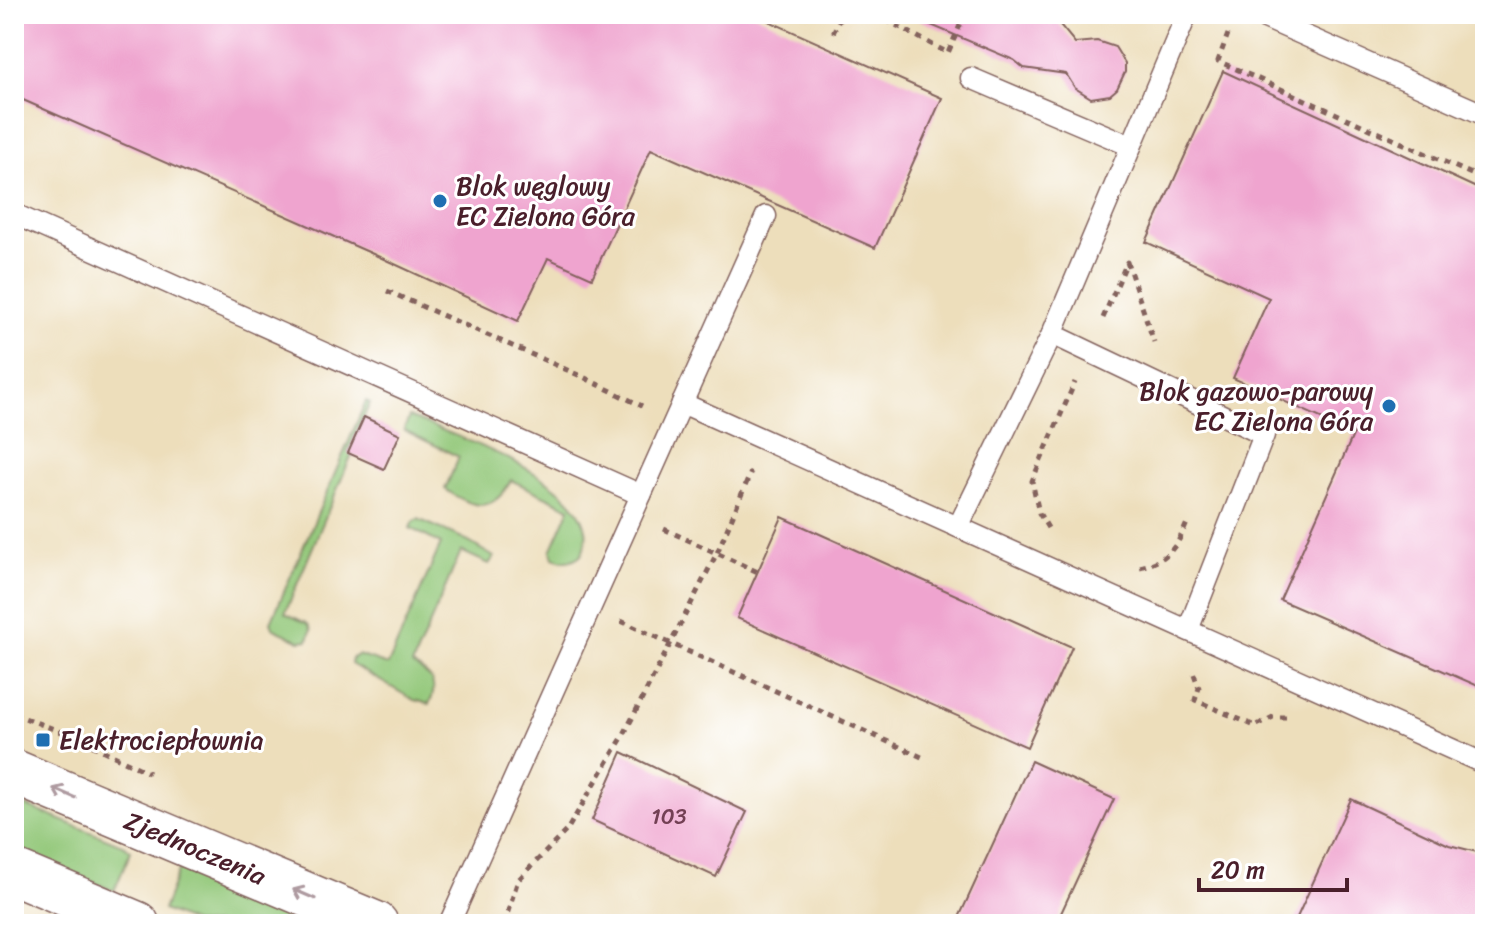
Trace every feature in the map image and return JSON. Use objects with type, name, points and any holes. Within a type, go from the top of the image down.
[{"type":"main road","name":"Zjednoczenia","points":[[14,772],[376,924]]},
{"type":"main road","points":[[14,872],[137,924]]},
{"type":"lane","points":[[958,527],[1052,334],[1187,14]]},
{"type":"lane","points":[[1256,14],[1485,115]]},
{"type":"lane","points":[[971,78],[1131,146]]},
{"type":"lane","points":[[14,214],[641,495]]},
{"type":"lane","points":[[449,924],[766,216]]},
{"type":"lane","points":[[1052,334],[1264,435],[1188,630]]},
{"type":"lane","points":[[682,403],[1485,764]]},
{"type":"path","points":[[833,33],[842,14]]},
{"type":"path","points":[[875,14],[948,53],[965,14]]},
{"type":"path","points":[[1230,26],[1218,61],[1485,180]]},
{"type":"path","points":[[1063,574],[1075,547],[1058,539],[1048,528],[1039,513],[1032,481],[1127,262],[1158,355]]},
{"type":"path","points":[[504,924],[518,880],[567,830],[622,738],[717,553],[748,478]]},
{"type":"path","points":[[632,514],[758,572]]},
{"type":"path","points":[[1136,568],[1155,564],[1170,554],[1188,520]]},
{"type":"path","points":[[591,607],[924,758]]},
{"type":"green space","points":[[366,401],[370,403],[348,452],[352,454],[285,613],[308,624],[311,630],[308,640],[300,641],[274,629],[271,622]]},
{"type":"green space","points":[[409,417],[512,460],[561,492],[577,510],[586,530],[582,554],[568,561],[553,558],[551,551],[570,508],[511,480],[497,499],[481,505],[464,501],[445,489],[459,457],[404,430]]},
{"type":"green space","points":[[418,519],[460,537],[494,557],[489,564],[461,551],[412,665],[431,680],[434,691],[429,704],[414,700],[351,664],[352,658],[358,655],[388,665],[441,544],[410,528]]},
{"type":"green space","points":[[14,801],[131,851],[114,891],[14,849]]},
{"type":"green space","points":[[179,869],[313,924],[196,924],[163,910]]},
{"type":"building","name":"Blok węglowy EC Zielona Góra","points":[[14,14],[753,14],[942,98],[875,248],[651,149],[592,278],[548,258],[518,321],[14,96]]},
{"type":"building","points":[[905,14],[1048,16],[1057,21],[1075,43],[1097,41],[1115,47],[1125,63],[1125,72],[1117,89],[1110,95],[1091,98],[1075,88],[1066,74],[1024,68],[1014,60]]},
{"type":"building","name":"Blok gazowo-parowy EC Zielona Góra","points":[[1223,71],[1485,192],[1485,689],[1280,600],[1354,433],[1233,378],[1269,298],[1146,242]]},
{"type":"building","points":[[364,417],[400,434],[384,469],[348,453]]},
{"type":"building","points":[[782,517],[1072,647],[1027,747],[737,618]]},
{"type":"building","points":[[622,752],[747,812],[716,877],[592,820]]},
{"type":"building","points":[[1031,761],[1114,799],[1056,924],[956,924]]},
{"type":"building","points":[[1351,799],[1449,845],[1485,854],[1485,924],[1294,924]]},
{"type":"place","name":"Blok węglowy EC Zielona Góra","points":[[440,201]]},
{"type":"place","name":"Blok gazowo-parowy EC Zielona Góra","points":[[1389,406]]},
{"type":"place","name":"Elektrociepłownia","points":[[43,740]]}]
